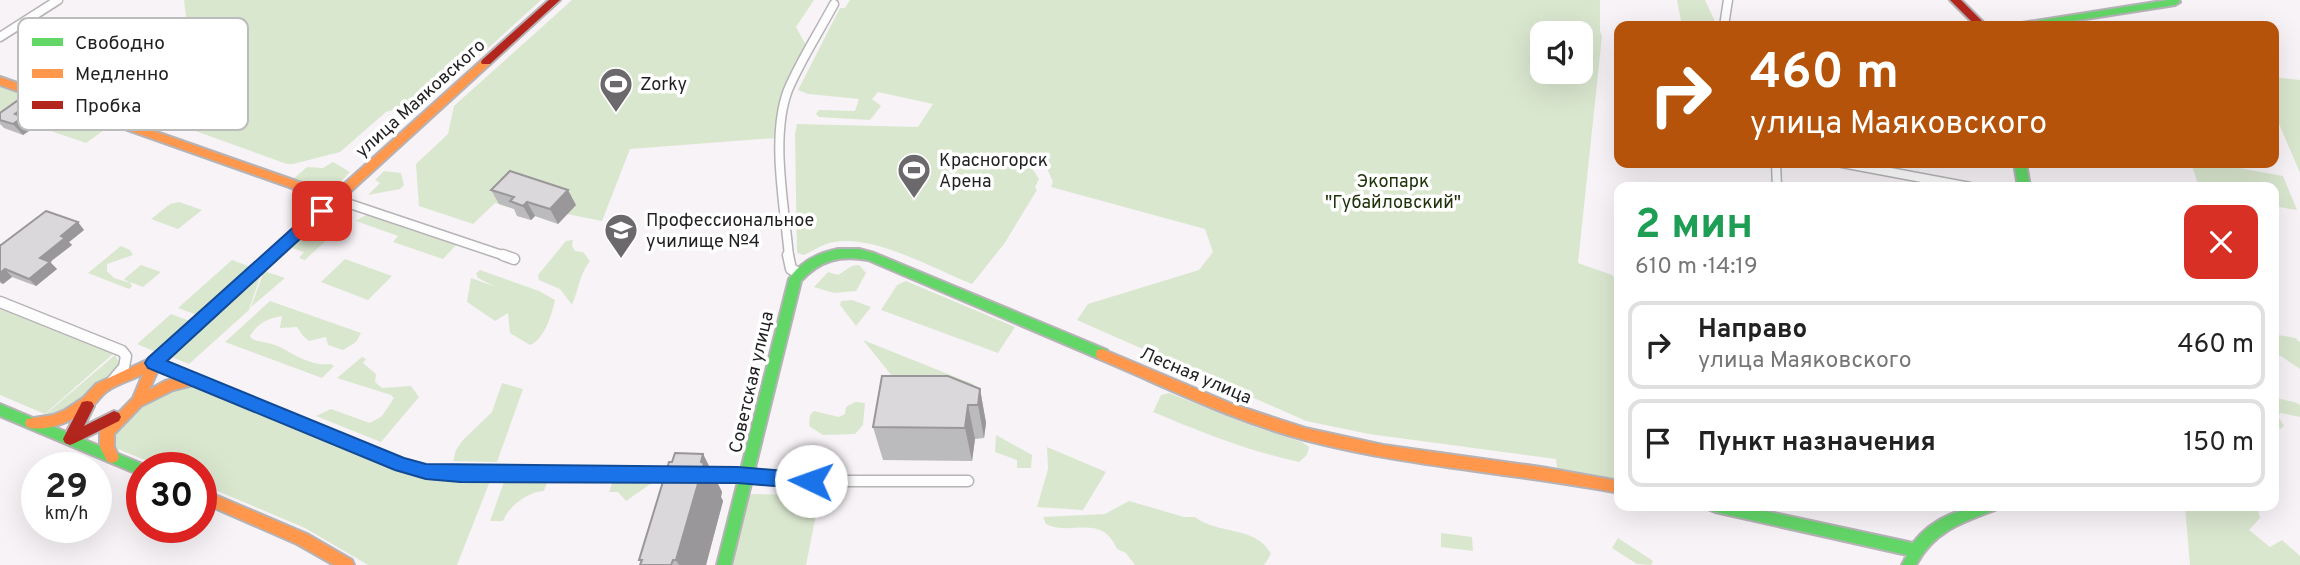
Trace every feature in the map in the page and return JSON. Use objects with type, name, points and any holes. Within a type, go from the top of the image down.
[{"type":"street","points":[[30,18],[58,0]]},
{"type":"street","name":"улица Маяковского","points":[[70,439],[93,395],[154,363],[555,0]]},
{"type":"street","points":[[1723,21],[1728,0]]},
{"type":"street","points":[[1955,0],[1977,21]]},
{"type":"street","points":[[2052,21],[2174,1]]},
{"type":"street","points":[[799,273],[789,264],[783,173],[785,105],[788,91],[834,4]]},
{"type":"street","points":[[0,37],[18,26]]},
{"type":"street","points":[[0,81],[18,87]]},
{"type":"street","points":[[140,130],[514,260]]},
{"type":"street","points":[[1869,168],[1943,182]]},
{"type":"street","name":"Лесная улица","points":[[791,288],[799,273],[808,264],[827,254],[859,253],[1241,413],[1295,433],[1346,446],[1546,472],[1614,485]]},
{"type":"street","name":"Советская улица","points":[[724,565],[791,288]]},
{"type":"street","points":[[0,302],[125,353],[124,367],[116,381]]},
{"type":"street","points":[[154,363],[401,465],[426,472],[747,476],[790,481],[968,481]]},
{"type":"street","name":"улица Маяковского","points":[[70,439],[116,417],[136,403],[154,363]]},
{"type":"street","points":[[116,381],[136,380],[142,388]]},
{"type":"street","points":[[136,403],[170,385],[193,380]]},
{"type":"street","points":[[87,405],[90,417],[116,417]]},
{"type":"street","name":"улица Маяковского","points":[[32,423],[61,418],[87,405]]},
{"type":"street","points":[[0,410],[100,452]]},
{"type":"street","name":"улица Маяковского","points":[[109,452],[107,432],[116,417]]},
{"type":"street","points":[[112,457],[126,463]]},
{"type":"street","points":[[217,502],[302,539],[346,565]]},
{"type":"street","points":[[1738,511],[1914,550]]},
{"type":"street","points":[[1909,565],[1914,550],[1934,528],[1977,511]]},
{"type":"green space","points":[[184,0],[541,0],[433,98],[386,112],[340,152],[293,164],[192,130],[248,130],[248,18],[186,17]]},
{"type":"green space","name":"Zorky","points":[[572,0],[814,0],[796,27],[806,45],[783,93],[775,138],[630,149],[602,221],[567,214],[558,224],[535,216],[531,220],[517,216],[521,211],[495,203],[473,224],[419,206],[416,164],[448,134],[454,106]]},
{"type":"green space","name":"Экопарк \"Губайловский\"","points":[[850,0],[1600,0],[1602,36],[1578,263],[1614,277],[1614,478],[1557,468],[1556,459],[1369,434],[1306,421],[1077,320],[1088,304],[1199,270],[1213,252],[1205,229],[1051,187],[1053,182],[1042,157],[1022,152],[1039,179],[1035,187],[1037,190],[1004,244],[972,284],[903,254],[867,243],[834,242],[804,255],[797,253],[797,124],[918,127],[933,104],[878,92],[872,99],[881,106],[870,120],[819,117],[816,114],[819,110],[855,111],[859,99],[808,94],[798,90],[840,8],[845,8]]},
{"type":"green space","points":[[1677,0],[1705,0],[1715,21],[1681,21]]},
{"type":"green space","points":[[2279,78],[2300,80],[2300,173],[2279,124]]},
{"type":"green space","points":[[0,86],[18,92],[18,111],[0,122]]},
{"type":"green space","points":[[48,130],[104,130],[86,143]]},
{"type":"green space","points":[[333,162],[350,172],[331,192],[293,179],[307,167],[323,168]]},
{"type":"green space","points":[[2193,168],[2239,168],[2283,176],[2297,210],[2279,207],[2279,182],[2197,182]]},
{"type":"green space","points":[[384,171],[401,173],[404,185],[400,189],[368,195],[380,183],[375,180]]},
{"type":"green space","points":[[179,202],[202,210],[178,229],[151,219],[170,204]]},
{"type":"green space","points":[[324,214],[346,222],[305,260],[299,258],[304,252],[292,248],[286,253],[283,252]]},
{"type":"green space","points":[[366,215],[456,245],[443,259],[393,242],[398,236],[356,221]]},
{"type":"green space","points":[[573,240],[575,251],[583,252],[590,261],[581,277],[572,305],[560,289],[539,280],[538,275],[566,241]]},
{"type":"green space","points":[[121,246],[130,250],[133,255],[107,264],[107,271],[114,278],[130,283],[124,279],[141,265],[161,272],[143,287],[130,282],[132,286],[129,289],[88,273]]},
{"type":"green space","points":[[345,259],[392,276],[368,300],[321,282]]},
{"type":"green space","points":[[232,260],[251,267],[197,315],[178,308]]},
{"type":"green space","points":[[859,265],[866,273],[856,291],[834,293],[814,287],[828,272],[838,275],[852,266]]},
{"type":"green space","points":[[480,270],[539,291],[555,300],[547,326],[535,342],[530,345],[510,333],[508,313],[495,321],[467,302],[471,278],[496,287],[478,278],[476,273]]},
{"type":"green space","points":[[262,271],[249,310],[189,364],[169,356]]},
{"type":"green space","points":[[264,271],[285,278],[251,307]]},
{"type":"green space","points":[[906,281],[1015,327],[998,353],[881,310],[897,285]]},
{"type":"green space","points":[[852,300],[871,307],[856,326],[840,305],[841,301]]},
{"type":"green space","points":[[270,301],[361,333],[356,342],[343,350],[328,345],[326,337],[309,341],[297,327],[280,328],[282,316],[263,322],[250,336],[311,362],[334,366],[322,378],[225,342]]},
{"type":"green space","points":[[0,309],[113,354],[45,414],[0,395]]},
{"type":"green space","points":[[171,314],[190,321],[156,352],[137,344]]},
{"type":"green space","points":[[2279,335],[2295,338],[2300,342],[2300,369],[2281,356]]},
{"type":"green space","points":[[863,340],[973,384],[974,389],[892,376]]},
{"type":"green space","points":[[115,355],[120,364],[112,374],[94,386],[67,411],[54,415],[46,414]]},
{"type":"green space","points":[[362,357],[366,359],[363,363],[376,374],[375,382],[382,388],[411,386],[419,397],[381,442],[316,416],[331,409],[370,423],[382,416],[394,398],[391,395],[337,378]]},
{"type":"green space","points":[[502,383],[523,389],[497,462],[453,461],[463,440],[492,412]]},
{"type":"green space","points":[[190,385],[421,476],[438,480],[490,481],[457,565],[368,565],[305,528],[217,491],[217,452],[126,452],[115,448],[110,436],[111,431],[146,401]]},
{"type":"green space","points":[[1169,393],[1252,426],[1302,442],[1309,447],[1307,455],[1299,462],[1261,452],[1153,412],[1161,395]]},
{"type":"green space","points":[[2279,398],[2300,405],[2300,417],[2281,413],[2279,415]]},
{"type":"green space","points":[[855,402],[865,403],[863,425],[855,434],[823,435],[809,426],[810,415],[814,411],[839,417],[845,414],[846,407]]},
{"type":"green space","points":[[996,435],[1032,455],[1031,468],[1017,468],[1017,460],[995,452]]},
{"type":"green space","points":[[1047,447],[1106,472],[1083,510],[1037,507],[1048,469]]},
{"type":"green space","points":[[508,479],[548,480],[544,491],[519,501],[503,521],[490,521],[504,482]]},
{"type":"green space","points":[[613,480],[656,480],[626,501],[618,492],[609,492]]},
{"type":"green space","points":[[749,494],[820,495],[806,565],[732,565]]},
{"type":"green space","points":[[1129,501],[1184,517],[1195,517],[1204,523],[1246,534],[1264,545],[1271,554],[1264,565],[1135,565],[1126,553],[1117,549],[1103,531],[1094,528],[1055,527],[1046,524],[1043,517],[1105,514]]},
{"type":"green space","points":[[2185,511],[2258,511],[2260,518],[2249,530],[2270,547],[2282,540],[2300,556],[2300,565],[2190,565]]},
{"type":"green space","points":[[1441,533],[1472,537],[1473,551],[1441,547]]},
{"type":"green space","points":[[1618,538],[1653,561],[1651,565],[1637,564],[1612,548]]},
{"type":"building","points":[[18,101],[18,112],[15,114],[18,115],[18,120],[13,124],[0,120],[0,113]]},
{"type":"building","points":[[510,171],[568,190],[550,209],[527,202],[523,206],[510,201],[514,197],[491,190]]},
{"type":"building","points":[[46,211],[78,222],[61,236],[65,238],[40,258],[50,262],[29,279],[5,269],[0,273],[0,245]]},
{"type":"building","points":[[882,376],[948,376],[980,389],[978,405],[968,405],[965,428],[873,427]]},
{"type":"building","points":[[675,453],[703,454],[701,462],[704,463],[676,560],[673,560],[671,565],[640,565],[642,560],[639,560],[669,462],[672,462]]},
{"type":"traffic: fast","points":[[2054,21],[2175,2]]},
{"type":"traffic: fast","points":[[2021,168],[2023,182]]},
{"type":"traffic: fast","points":[[724,565],[795,279],[819,259],[848,253],[870,256],[1102,354]]},
{"type":"traffic: fast","points":[[0,410],[126,463]]},
{"type":"traffic: fast","points":[[549,473],[682,475]]},
{"type":"traffic: fast","points":[[1738,511],[1914,550]]},
{"type":"traffic: fast","points":[[1909,565],[1923,541],[1932,533],[1952,520],[1976,511]]},
{"type":"traffic: slow","points":[[32,423],[54,420],[70,414],[88,402],[101,388],[154,363],[486,62]]},
{"type":"traffic: slow","points":[[0,81],[18,87]]},
{"type":"traffic: slow","points":[[139,130],[335,199]]},
{"type":"traffic: slow","points":[[1102,354],[1228,408],[1305,434],[1383,451],[1614,486]]},
{"type":"traffic: slow","points":[[154,363],[401,465],[426,472],[549,473]]},
{"type":"traffic: slow","points":[[110,452],[107,432],[138,401],[154,363]]},
{"type":"traffic: slow","points":[[138,402],[170,385],[192,380]]},
{"type":"traffic: slow","points":[[217,502],[302,539],[347,565]]},
{"type":"traffic: jam","points":[[486,62],[555,0]]},
{"type":"traffic: jam","points":[[1955,0],[1977,21]]},
{"type":"traffic: jam","points":[[70,439],[87,406]]},
{"type":"traffic: jam","points":[[70,439],[114,417]]},
{"type":"traffic: jam","points":[[700,475],[747,476]]},
{"type":"place","name":"Zorky","points":[[616,114]]},
{"type":"place","name":"Красногорск Арена","points":[[914,200]]},
{"type":"place","name":"Профессиональное училище №4","points":[[621,260]]},
{"type":"route","points":[[322,211],[154,363],[401,465],[426,472],[738,475],[811,481]]}]
